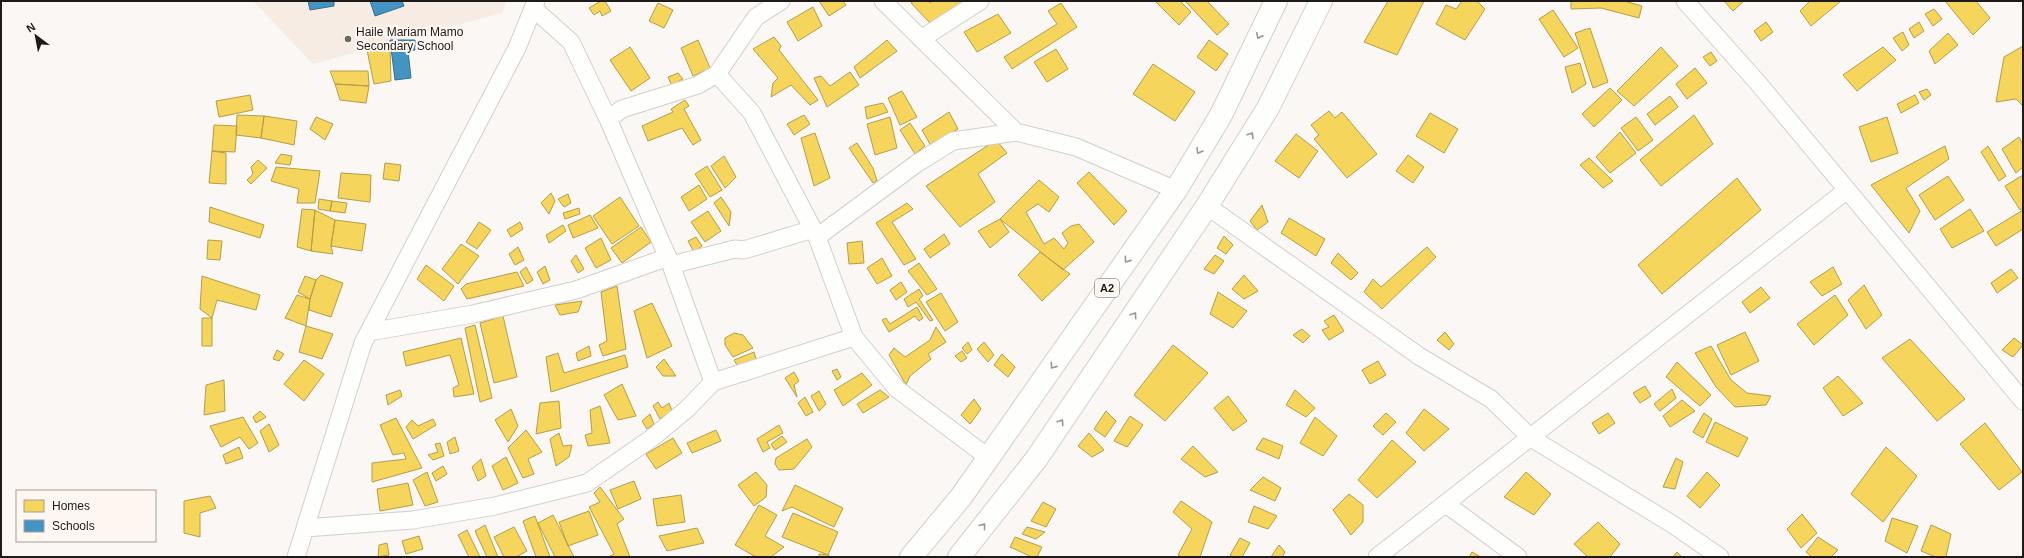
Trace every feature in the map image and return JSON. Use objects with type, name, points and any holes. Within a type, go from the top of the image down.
[{"type":"highway","name":"A2","points":[[911,557],[962,497],[1176,190],[1221,115],[1276,1]]},
{"type":"highway","points":[[959,557],[1037,458],[1207,206],[1268,108],[1321,1]]},
{"type":"street","points":[[608,119],[622,110],[698,85],[717,74],[756,17],[781,1]]},
{"type":"street","points":[[883,1],[1016,132]]},
{"type":"street","points":[[921,39],[980,1]]},
{"type":"street","points":[[1685,1],[1758,83],[2023,401]]},
{"type":"street","points":[[296,557],[363,343],[517,48],[535,4],[571,42],[608,119],[670,261],[714,382]]},
{"type":"street","points":[[717,74],[752,113],[815,233],[854,336],[897,389],[989,458]]},
{"type":"street","points":[[369,332],[473,314],[576,290],[670,261],[736,249],[744,250],[815,233],[912,167],[954,141],[1016,132],[1076,147],[1176,190]]},
{"type":"street","points":[[1377,557],[1847,190]]},
{"type":"street","points":[[1207,206],[1419,356],[1491,399],[1531,438],[1672,524],[1720,557]]},
{"type":"street","points":[[305,528],[413,520],[495,506],[587,483],[652,438],[687,409],[714,382],[854,336]]},
{"type":"street","points":[[1446,504],[1518,557]]},
{"type":"shaded area","name":"Haile Mariam Mamo Secondary School","points":[[253,1],[507,1],[502,13],[313,64]]},
{"type":"building: Homes","points":[[601,1],[605,1],[611,11],[602,16],[600,11],[594,15],[589,8]]},
{"type":"building: Homes","points":[[819,1],[843,1],[846,5],[829,16]]},
{"type":"building: Homes","points":[[914,1],[928,1],[930,3],[933,1],[965,1],[930,23],[911,3]]},
{"type":"building: Homes","points":[[1155,1],[1180,1],[1191,12],[1179,25]]},
{"type":"building: Homes","points":[[1185,1],[1207,1],[1229,24],[1217,35]]},
{"type":"building: Homes","points":[[1388,1],[1424,1],[1397,55],[1364,42]]},
{"type":"building: Homes","points":[[1462,1],[1477,1],[1485,9],[1465,40],[1436,24],[1446,5],[1456,9]]},
{"type":"building: Homes","points":[[1571,1],[1624,1],[1642,6],[1639,18],[1601,8],[1571,9]]},
{"type":"building: Homes","points":[[1724,1],[1744,1],[1733,11]]},
{"type":"building: Homes","points":[[1810,1],[1841,1],[1811,26],[1800,11]]},
{"type":"building: Homes","points":[[1945,1],[1976,1],[1990,18],[1973,35]]},
{"type":"building: Homes","points":[[658,3],[673,10],[664,28],[649,21]]},
{"type":"building: Homes","points":[[1061,3],[1077,27],[1012,69],[1004,57],[1057,24],[1048,11]]},
{"type":"building: Homes","points":[[813,7],[822,26],[798,41],[787,22]]},
{"type":"building: Homes","points":[[1934,9],[1942,19],[1933,26],[1925,14]]},
{"type":"building: Homes","points":[[1553,10],[1578,48],[1564,57],[1539,19]]},
{"type":"building: Homes","points":[[998,14],[1011,33],[977,52],[964,32]]},
{"type":"building: Homes","points":[[1766,22],[1773,32],[1761,41],[1754,31]]},
{"type":"building: Homes","points":[[1919,22],[1924,31],[1914,38],[1909,29]]},
{"type":"building: Homes","points":[[1590,28],[1608,82],[1593,88],[1575,33]]},
{"type":"building: Homes","points":[[1903,32],[1909,45],[1902,51],[1893,38]]},
{"type":"building: Homes","points":[[1948,33],[1958,45],[1935,64],[1929,51]]},
{"type":"building: Homes","points":[[774,37],[781,46],[779,50],[818,100],[810,105],[791,85],[771,97],[773,83],[778,78],[753,49]]},
{"type":"building: Homes","points":[[698,40],[710,68],[693,76],[681,48]]},
{"type":"building: Homes","points":[[887,40],[897,51],[860,78],[854,67]]},
{"type":"building: Homes","points":[[1209,40],[1228,54],[1216,71],[1197,57]]},
{"type":"building: Homes","points":[[390,46],[391,81],[374,84],[367,50]]},
{"type":"building: Homes","points":[[2023,46],[2023,106],[2016,99],[1996,102],[2004,57]]},
{"type":"building: Homes","points":[[630,47],[650,78],[631,91],[610,60]]},
{"type":"building: Homes","points":[[1661,47],[1678,66],[1634,106],[1617,91]]},
{"type":"building: Homes","points":[[1883,47],[1896,60],[1857,91],[1843,75]]},
{"type":"building: Homes","points":[[1056,49],[1068,69],[1047,82],[1034,62]]},
{"type":"building: Homes","points":[[1711,52],[1717,61],[1710,66],[1703,57]]},
{"type":"building: Homes","points":[[1580,63],[1586,84],[1572,93],[1565,67]]},
{"type":"building: Homes","points":[[1153,64],[1195,92],[1175,121],[1133,94]]},
{"type":"building: Homes","points":[[1695,68],[1707,83],[1687,99],[1676,84]]},
{"type":"building: Homes","points":[[330,71],[368,71],[369,86],[335,84]]},
{"type":"building: Homes","points":[[850,72],[859,85],[827,107],[814,78],[821,76],[830,86]]},
{"type":"building: Homes","points":[[678,73],[683,79],[679,81],[682,84],[673,88],[668,77]]},
{"type":"building: Homes","points":[[335,84],[369,86],[366,103],[340,100]]},
{"type":"building: Homes","points":[[1610,88],[1622,100],[1594,127],[1582,114]]},
{"type":"building: Homes","points":[[1927,89],[1931,95],[1924,100],[1919,92]]},
{"type":"building: Homes","points":[[902,91],[917,117],[900,125],[888,98]]},
{"type":"building: Homes","points":[[250,95],[253,110],[219,117],[216,101]]},
{"type":"building: Homes","points":[[1915,95],[1919,103],[1901,113],[1897,104]]},
{"type":"building: Homes","points":[[1670,96],[1678,107],[1655,125],[1647,114]]},
{"type":"building: Homes","points":[[685,100],[689,106],[684,109],[701,140],[693,145],[682,128],[648,141],[642,126],[673,112],[671,109]]},
{"type":"building: Homes","points":[[883,103],[888,112],[867,119],[865,107]]},
{"type":"building: Homes","points":[[1329,111],[1335,118],[1342,112],[1377,154],[1347,178],[1314,139],[1319,135],[1311,125]]},
{"type":"building: Homes","points":[[949,112],[958,129],[931,146],[922,130]]},
{"type":"building: Homes","points":[[1430,113],[1458,129],[1444,153],[1416,136]]},
{"type":"building: Homes","points":[[237,115],[264,116],[261,138],[236,135]]},
{"type":"building: Homes","points":[[804,115],[810,124],[794,135],[787,124]]},
{"type":"building: Homes","points":[[1694,115],[1713,144],[1661,186],[1640,160]]},
{"type":"building: Homes","points":[[264,116],[297,121],[294,145],[261,138]]},
{"type":"building: Homes","points":[[316,117],[333,124],[325,140],[310,129]]},
{"type":"building: Homes","points":[[890,117],[897,148],[875,155],[867,124]]},
{"type":"building: Homes","points":[[1636,117],[1653,140],[1638,151],[1621,128]]},
{"type":"building: Homes","points":[[1887,117],[1898,153],[1871,162],[1859,127]]},
{"type":"building: Homes","points":[[910,123],[925,146],[915,154],[900,130]]},
{"type":"building: Homes","points":[[214,125],[237,126],[235,152],[212,151]]},
{"type":"building: Homes","points":[[1620,132],[1636,153],[1610,173],[1596,157]]},
{"type":"building: Homes","points":[[815,133],[830,178],[814,186],[801,138]]},
{"type":"building: Homes","points":[[1296,134],[1318,151],[1299,178],[1275,161]]},
{"type":"building: Homes","points":[[2019,137],[2023,145],[2023,167],[2016,173],[2002,149]]},
{"type":"building: Homes","points":[[996,140],[1007,153],[978,174],[995,202],[960,227],[926,186]]},
{"type":"building: Homes","points":[[857,143],[873,168],[877,181],[873,183],[849,148]]},
{"type":"building: Homes","points":[[1945,146],[1949,159],[1906,188],[1920,211],[1909,233],[1871,185]]},
{"type":"building: Homes","points":[[1988,146],[2006,176],[1999,181],[1981,152]]},
{"type":"building: Homes","points":[[212,151],[226,153],[226,184],[209,183]]},
{"type":"building: Homes","points":[[281,154],[292,156],[290,165],[275,163]]},
{"type":"building: Homes","points":[[1408,155],[1424,167],[1413,183],[1396,171]]},
{"type":"building: Homes","points":[[724,156],[736,177],[725,188],[711,166]]},
{"type":"building: Homes","points":[[1589,158],[1613,181],[1603,188],[1580,165]]},
{"type":"building: Homes","points":[[258,160],[267,168],[251,184],[247,180],[253,174],[251,167]]},
{"type":"building: Homes","points":[[385,163],[401,165],[399,181],[383,179]]},
{"type":"building: Homes","points":[[707,166],[722,190],[710,197],[695,174]]},
{"type":"building: Homes","points":[[276,167],[320,171],[315,203],[297,203],[299,189],[271,181]]},
{"type":"building: Homes","points":[[1089,172],[1127,211],[1114,225],[1077,183]]},
{"type":"building: Homes","points":[[341,173],[371,175],[370,202],[338,198]]},
{"type":"building: Homes","points":[[2023,175],[2023,208],[2020,210],[2005,186]]},
{"type":"building: Homes","points":[[1948,176],[1964,200],[1935,220],[1919,195]]},
{"type":"building: Homes","points":[[1737,178],[1761,210],[1662,294],[1638,265]]},
{"type":"building: Homes","points":[[1039,180],[1059,197],[1049,212],[1038,204],[1026,212],[1044,244],[1054,238],[1064,249],[1068,243],[1062,233],[1071,226],[1079,224],[1094,242],[1063,270],[1000,219]]},
{"type":"building: Homes","points":[[699,185],[707,199],[689,211],[681,197]]},
{"type":"building: Homes","points":[[551,193],[555,201],[549,214],[541,203]]},
{"type":"building: Homes","points":[[568,194],[571,203],[564,207],[558,199]]},
{"type":"building: Homes","points":[[620,197],[639,226],[612,244],[593,216]]},
{"type":"building: Homes","points":[[721,197],[731,212],[729,226],[714,203]]},
{"type":"building: Homes","points":[[319,199],[332,201],[330,211],[318,209]]},
{"type":"building: Homes","points":[[332,201],[347,203],[345,213],[330,211]]},
{"type":"building: Homes","points":[[907,203],[913,209],[892,222],[916,259],[904,265],[876,223]]},
{"type":"building: Homes","points":[[1262,205],[1268,222],[1257,230],[1250,221]]},
{"type":"building: Homes","points":[[210,207],[264,225],[260,238],[209,222]]},
{"type":"building: Homes","points":[[579,208],[580,214],[565,219],[563,213]]},
{"type":"building: Homes","points":[[302,209],[315,210],[311,251],[297,247]]},
{"type":"building: Homes","points":[[1970,209],[1984,231],[1952,248],[1940,229]]},
{"type":"building: Homes","points":[[315,210],[335,220],[331,246],[333,254],[311,251]]},
{"type":"building: Homes","points":[[2023,210],[2023,229],[1996,246],[1987,232]]},
{"type":"building: Homes","points":[[708,211],[721,231],[705,242],[691,222]]},
{"type":"building: Homes","points":[[590,215],[598,228],[573,238],[568,225]]},
{"type":"building: Homes","points":[[1289,218],[1325,239],[1316,256],[1281,233]]},
{"type":"building: Homes","points":[[1000,219],[1009,232],[990,248],[978,231]]},
{"type":"building: Homes","points":[[335,220],[366,224],[362,251],[331,246]]},
{"type":"building: Homes","points":[[479,222],[491,230],[477,249],[466,242]]},
{"type":"building: Homes","points":[[520,222],[523,229],[511,237],[507,230]]},
{"type":"building: Homes","points":[[563,225],[566,231],[549,243],[546,235]]},
{"type":"building: Homes","points":[[641,227],[651,242],[622,263],[611,248]]},
{"type":"building: Homes","points":[[944,234],[950,244],[930,258],[924,249]]},
{"type":"building: Homes","points":[[1224,236],[1233,245],[1226,254],[1217,248]]},
{"type":"building: Homes","points":[[696,237],[702,246],[694,252],[688,241]]},
{"type":"building: Homes","points":[[601,238],[611,260],[596,268],[585,248]]},
{"type":"building: Homes","points":[[208,240],[222,241],[220,260],[207,259]]},
{"type":"building: Homes","points":[[862,241],[864,263],[849,264],[847,243]]},
{"type":"building: Homes","points":[[461,244],[479,256],[458,284],[442,269]]},
{"type":"building: Homes","points":[[518,247],[524,260],[515,265],[509,254]]},
{"type":"building: Homes","points":[[1427,247],[1436,257],[1382,309],[1364,292],[1373,279],[1381,287]]},
{"type":"building: Homes","points":[[1040,252],[1070,274],[1042,301],[1018,275]]},
{"type":"building: Homes","points":[[1338,253],[1358,273],[1351,280],[1331,263]]},
{"type":"building: Homes","points":[[576,255],[584,269],[578,273],[571,261]]},
{"type":"building: Homes","points":[[1215,255],[1224,261],[1214,274],[1204,269]]},
{"type":"building: Homes","points":[[882,258],[892,276],[877,284],[867,268]]},
{"type":"building: Homes","points":[[919,263],[937,289],[927,295],[908,271]]},
{"type":"building: Homes","points":[[426,265],[454,286],[444,301],[417,279]]},
{"type":"building: Homes","points":[[545,266],[550,280],[543,284],[537,272]]},
{"type":"building: Homes","points":[[526,267],[533,280],[527,284],[520,272]]},
{"type":"building: Homes","points":[[1833,267],[1842,284],[1822,296],[1810,282]]},
{"type":"building: Homes","points":[[2011,269],[2018,278],[1997,293],[1991,283]]},
{"type":"building: Homes","points":[[517,272],[524,286],[467,299],[461,289],[466,284]]},
{"type":"building: Homes","points":[[321,275],[343,283],[331,317],[309,310],[310,299],[316,280]]},
{"type":"building: Homes","points":[[1244,275],[1258,291],[1244,299],[1232,289]]},
{"type":"building: Homes","points":[[202,276],[260,295],[256,310],[217,300],[212,318],[200,309]]},
{"type":"building: Homes","points":[[305,276],[316,280],[310,299],[298,292]]},
{"type":"building: Homes","points":[[901,282],[907,292],[896,300],[890,290]]},
{"type":"building: Homes","points":[[1864,285],[1882,315],[1866,329],[1848,300]]},
{"type":"building: Homes","points":[[617,286],[626,349],[603,356],[599,345],[607,341],[601,292]]},
{"type":"building: Homes","points":[[1761,287],[1770,298],[1750,313],[1742,302]]},
{"type":"building: Homes","points":[[919,289],[923,296],[919,299],[933,320],[930,321],[916,302],[908,307],[904,299]]},
{"type":"building: Homes","points":[[1218,292],[1247,311],[1233,328],[1210,314]]},
{"type":"building: Homes","points":[[941,293],[958,322],[945,331],[926,302]]},
{"type":"building: Homes","points":[[297,295],[310,299],[306,326],[285,318]]},
{"type":"building: Homes","points":[[1835,295],[1848,315],[1814,345],[1797,324]]},
{"type":"building: Homes","points":[[582,301],[578,312],[560,315],[555,305]]},
{"type":"building: Homes","points":[[652,303],[672,346],[647,358],[634,311]]},
{"type":"building: Homes","points":[[917,307],[923,318],[919,321],[915,316],[889,332],[882,320],[886,318],[890,324]]},
{"type":"building: Homes","points":[[1334,315],[1344,331],[1329,340],[1322,330],[1329,327],[1324,321]]},
{"type":"building: Homes","points":[[503,316],[517,377],[494,383],[480,323]]},
{"type":"building: Homes","points":[[202,318],[212,318],[212,346],[202,346]]},
{"type":"building: Homes","points":[[475,325],[492,398],[480,402],[465,328]]},
{"type":"building: Homes","points":[[306,326],[333,334],[322,359],[299,352]]},
{"type":"building: Homes","points":[[936,327],[946,342],[928,354],[931,359],[910,376],[906,385],[889,355],[894,348],[905,357],[930,340]]},
{"type":"building: Homes","points":[[1302,329],[1310,336],[1303,343],[1293,335]]},
{"type":"building: Homes","points":[[1445,332],[1454,344],[1449,350],[1437,340]]},
{"type":"building: Homes","points":[[1745,332],[1759,361],[1731,375],[1717,345]]},
{"type":"building: Homes","points":[[734,333],[743,335],[753,348],[733,357],[725,345],[725,338]]},
{"type":"building: Homes","points":[[461,338],[474,394],[454,397],[453,388],[459,385],[450,355],[406,366],[403,352]]},
{"type":"building: Homes","points":[[2014,338],[2023,345],[2013,357],[2002,350]]},
{"type":"building: Homes","points":[[1910,339],[1965,399],[1937,421],[1882,358]]},
{"type":"building: Homes","points":[[968,342],[972,350],[967,354],[962,348]]},
{"type":"building: Homes","points":[[984,342],[994,355],[988,362],[977,349]]},
{"type":"building: Homes","points":[[1173,345],[1208,373],[1165,421],[1134,395]]},
{"type":"building: Homes","points":[[589,346],[591,356],[578,361],[576,353]]},
{"type":"building: Homes","points":[[1711,346],[1731,380],[1747,393],[1771,396],[1766,405],[1735,407],[1716,387],[1695,353]]},
{"type":"building: Homes","points":[[277,350],[284,354],[279,361],[273,359]]},
{"type":"building: Homes","points":[[962,351],[967,358],[961,362],[955,356]]},
{"type":"building: Homes","points":[[754,352],[757,362],[738,367],[734,360]]},
{"type":"building: Homes","points":[[558,353],[564,373],[625,355],[628,367],[551,392],[546,357]]},
{"type":"building: Homes","points":[[1002,354],[1015,367],[1008,377],[994,365]]},
{"type":"building: Homes","points":[[664,359],[676,376],[663,376],[656,367]]},
{"type":"building: Homes","points":[[304,360],[324,374],[304,401],[284,384]]},
{"type":"building: Homes","points":[[1378,361],[1386,375],[1370,384],[1362,370]]},
{"type":"building: Homes","points":[[1677,362],[1711,395],[1700,406],[1666,377]]},
{"type":"building: Homes","points":[[837,369],[841,377],[837,380],[832,371]]},
{"type":"building: Homes","points":[[794,372],[799,381],[794,385],[797,397],[785,378]]},
{"type":"building: Homes","points":[[862,373],[872,385],[843,406],[834,390]]},
{"type":"building: Homes","points":[[1838,376],[1863,403],[1843,416],[1823,388]]},
{"type":"building: Homes","points":[[224,380],[225,411],[204,415],[206,385]]},
{"type":"building: Homes","points":[[622,384],[636,416],[618,420],[604,395]]},
{"type":"building: Homes","points":[[1645,386],[1651,396],[1640,403],[1633,393]]},
{"type":"building: Homes","points":[[1672,389],[1676,398],[1660,411],[1654,404]]},
{"type":"building: Homes","points":[[400,390],[402,396],[388,405],[386,395]]},
{"type":"building: Homes","points":[[880,390],[889,397],[863,413],[857,404]]},
{"type":"building: Homes","points":[[1295,390],[1315,408],[1306,417],[1286,405]]},
{"type":"building: Homes","points":[[819,391],[826,404],[819,411],[811,396]]},
{"type":"building: Homes","points":[[1228,396],[1247,421],[1233,431],[1214,408]]},
{"type":"building: Homes","points":[[805,397],[813,412],[806,416],[798,403]]},
{"type":"building: Homes","points":[[974,399],[981,409],[970,424],[961,415]]},
{"type":"building: Homes","points":[[1682,400],[1695,411],[1670,427],[1663,416]]},
{"type":"building: Homes","points":[[559,401],[561,428],[536,434],[540,403]]},
{"type":"building: Homes","points":[[658,402],[662,408],[669,403],[672,411],[660,419],[653,406]]},
{"type":"building: Homes","points":[[600,406],[610,443],[588,446],[585,435],[592,433],[590,410]]},
{"type":"building: Homes","points":[[511,409],[518,426],[508,442],[495,420]]},
{"type":"building: Homes","points":[[1424,409],[1449,429],[1424,451],[1406,433]]},
{"type":"building: Homes","points":[[260,411],[266,417],[256,423],[253,417]]},
{"type":"building: Homes","points":[[1106,411],[1116,421],[1105,437],[1094,429]]},
{"type":"building: Homes","points":[[1386,413],[1396,422],[1383,435],[1373,426]]},
{"type":"building: Homes","points":[[1608,413],[1615,423],[1599,434],[1592,423]]},
{"type":"building: Homes","points":[[1704,413],[1712,419],[1703,438],[1693,432]]},
{"type":"building: Homes","points":[[650,414],[654,424],[647,429],[642,421]]},
{"type":"building: Homes","points":[[1130,416],[1143,425],[1127,447],[1114,441]]},
{"type":"building: Homes","points":[[243,417],[258,443],[249,449],[240,437],[221,447],[210,426]]},
{"type":"building: Homes","points":[[1315,417],[1337,436],[1323,456],[1300,443]]},
{"type":"building: Homes","points":[[396,418],[422,468],[372,482],[372,463],[406,459],[404,453],[393,455],[380,425]]},
{"type":"building: Homes","points":[[433,419],[436,425],[413,439],[406,427],[412,420],[418,426]]},
{"type":"building: Homes","points":[[1715,422],[1748,438],[1738,457],[1706,442]]},
{"type":"building: Homes","points":[[1985,423],[2022,472],[1999,490],[1960,444]]},
{"type":"building: Homes","points":[[269,424],[279,445],[269,452],[260,431]]},
{"type":"building: Homes","points":[[779,425],[783,433],[767,442],[770,448],[763,452],[757,439]]},
{"type":"building: Homes","points":[[526,430],[542,452],[528,459],[534,474],[523,478],[508,448]]},
{"type":"building: Homes","points":[[716,430],[721,441],[692,453],[687,443]]},
{"type":"building: Homes","points":[[559,433],[563,446],[572,445],[569,457],[556,466],[550,439]]},
{"type":"building: Homes","points":[[1089,433],[1104,450],[1092,457],[1078,446]]},
{"type":"building: Homes","points":[[782,436],[787,442],[775,450],[771,444]]},
{"type":"building: Homes","points":[[455,437],[459,451],[450,454],[447,442]]},
{"type":"building: Homes","points":[[673,438],[682,453],[656,469],[646,454]]},
{"type":"building: Homes","points":[[1263,438],[1283,446],[1279,459],[1256,449]]},
{"type":"building: Homes","points":[[807,439],[812,447],[794,469],[779,470],[775,464],[776,458]]},
{"type":"building: Homes","points":[[1392,440],[1416,462],[1377,498],[1358,480]]},
{"type":"building: Homes","points":[[440,443],[444,456],[433,460],[428,455],[438,452],[435,444]]},
{"type":"building: Homes","points":[[1193,446],[1218,472],[1205,477],[1181,459]]},
{"type":"building: Homes","points":[[239,447],[243,458],[226,464],[223,455]]},
{"type":"building: Homes","points":[[1886,447],[1917,476],[1883,522],[1851,494]]},
{"type":"building: Homes","points":[[506,457],[518,483],[503,490],[492,466]]},
{"type":"building: Homes","points":[[1676,458],[1683,462],[1675,489],[1663,487]]},
{"type":"building: Homes","points":[[481,459],[486,476],[478,481],[472,467]]},
{"type":"building: Homes","points":[[443,466],[447,474],[436,481],[432,473]]},
{"type":"building: Homes","points":[[427,472],[438,502],[425,506],[413,480]]},
{"type":"building: Homes","points":[[756,472],[767,485],[766,497],[754,506],[738,485]]},
{"type":"building: Homes","points":[[1526,472],[1551,494],[1534,515],[1504,497]]},
{"type":"building: Homes","points":[[1707,472],[1720,485],[1700,508],[1687,496]]},
{"type":"building: Homes","points":[[1263,477],[1281,488],[1275,501],[1250,490]]},
{"type":"building: Homes","points":[[634,481],[641,499],[618,509],[610,490]]},
{"type":"building: Homes","points":[[408,483],[413,505],[380,511],[377,489]]},
{"type":"building: Homes","points":[[795,485],[843,508],[834,527],[792,507],[782,511]]},
{"type":"building: Homes","points":[[600,487],[624,519],[617,524],[630,557],[608,557],[614,554],[589,507],[600,502],[594,493]]},
{"type":"building: Homes","points":[[1349,494],[1363,505],[1363,522],[1351,535],[1333,510]]},
{"type":"building: Homes","points":[[681,495],[685,522],[657,526],[653,499]]},
{"type":"building: Homes","points":[[210,496],[216,508],[200,513],[200,537],[184,533],[184,501]]},
{"type":"building: Homes","points":[[1181,501],[1212,522],[1200,557],[1182,557],[1178,555],[1192,529],[1173,512]]},
{"type":"building: Homes","points":[[1043,502],[1056,509],[1046,527],[1031,521]]},
{"type":"building: Homes","points":[[759,505],[777,515],[765,536],[784,547],[771,557],[756,557],[735,545]]},
{"type":"building: Homes","points":[[1254,506],[1277,516],[1268,529],[1248,522]]},
{"type":"building: Homes","points":[[589,511],[598,535],[568,546],[559,522]]},
{"type":"building: Homes","points":[[793,513],[838,532],[828,555],[782,537]]},
{"type":"building: Homes","points":[[1802,514],[1817,533],[1801,548],[1787,529]]},
{"type":"building: Homes","points":[[553,515],[574,557],[555,557],[538,523]]},
{"type":"building: Homes","points":[[535,516],[550,557],[536,557],[523,521]]},
{"type":"building: Homes","points":[[1892,518],[1918,526],[1907,553],[1885,541]]},
{"type":"building: Homes","points":[[1598,522],[1620,544],[1610,557],[1588,557],[1574,544]]},
{"type":"building: Homes","points":[[485,525],[498,557],[487,557],[475,531]]},
{"type":"building: Homes","points":[[1931,525],[1951,534],[1946,557],[1936,557],[1921,551]]},
{"type":"building: Homes","points":[[514,527],[527,551],[516,557],[504,557],[494,537]]},
{"type":"building: Homes","points":[[1027,527],[1045,532],[1036,539],[1022,534]]},
{"type":"building: Homes","points":[[697,528],[704,543],[667,551],[659,536]]},
{"type":"building: Homes","points":[[467,530],[480,557],[469,557],[458,535]]},
{"type":"building: Homes","points":[[419,536],[423,549],[406,554],[402,541]]},
{"type":"building: Homes","points":[[1015,537],[1042,547],[1037,557],[1032,557],[1010,547]]},
{"type":"building: Homes","points":[[1818,537],[1838,550],[1831,557],[1812,557],[1806,552]]},
{"type":"building: Homes","points":[[1240,538],[1250,543],[1242,557],[1234,557],[1230,555]]},
{"type":"building: Homes","points":[[387,543],[389,555],[378,557],[379,545]]},
{"type":"building: Homes","points":[[1279,545],[1285,552],[1282,557],[1271,557]]},
{"type":"building: Homes","points":[[1472,552],[1481,557],[1469,557]]},
{"type":"building: Homes","points":[[1677,552],[1682,557],[1673,557]]},
{"type":"building: Homes","points":[[819,554],[828,555],[831,557],[819,557]]},
{"type":"building: Schools","points":[[308,1],[334,1],[334,6],[310,10]]},
{"type":"building: Schools","points":[[370,1],[402,1],[404,6],[375,16]]},
{"type":"building: Schools","points":[[390,40],[415,40],[415,50],[408,51],[411,78],[395,80]]},
{"type":"place","name":"Haile Mariam Mamo Secondary School","points":[[348,39]]}]
